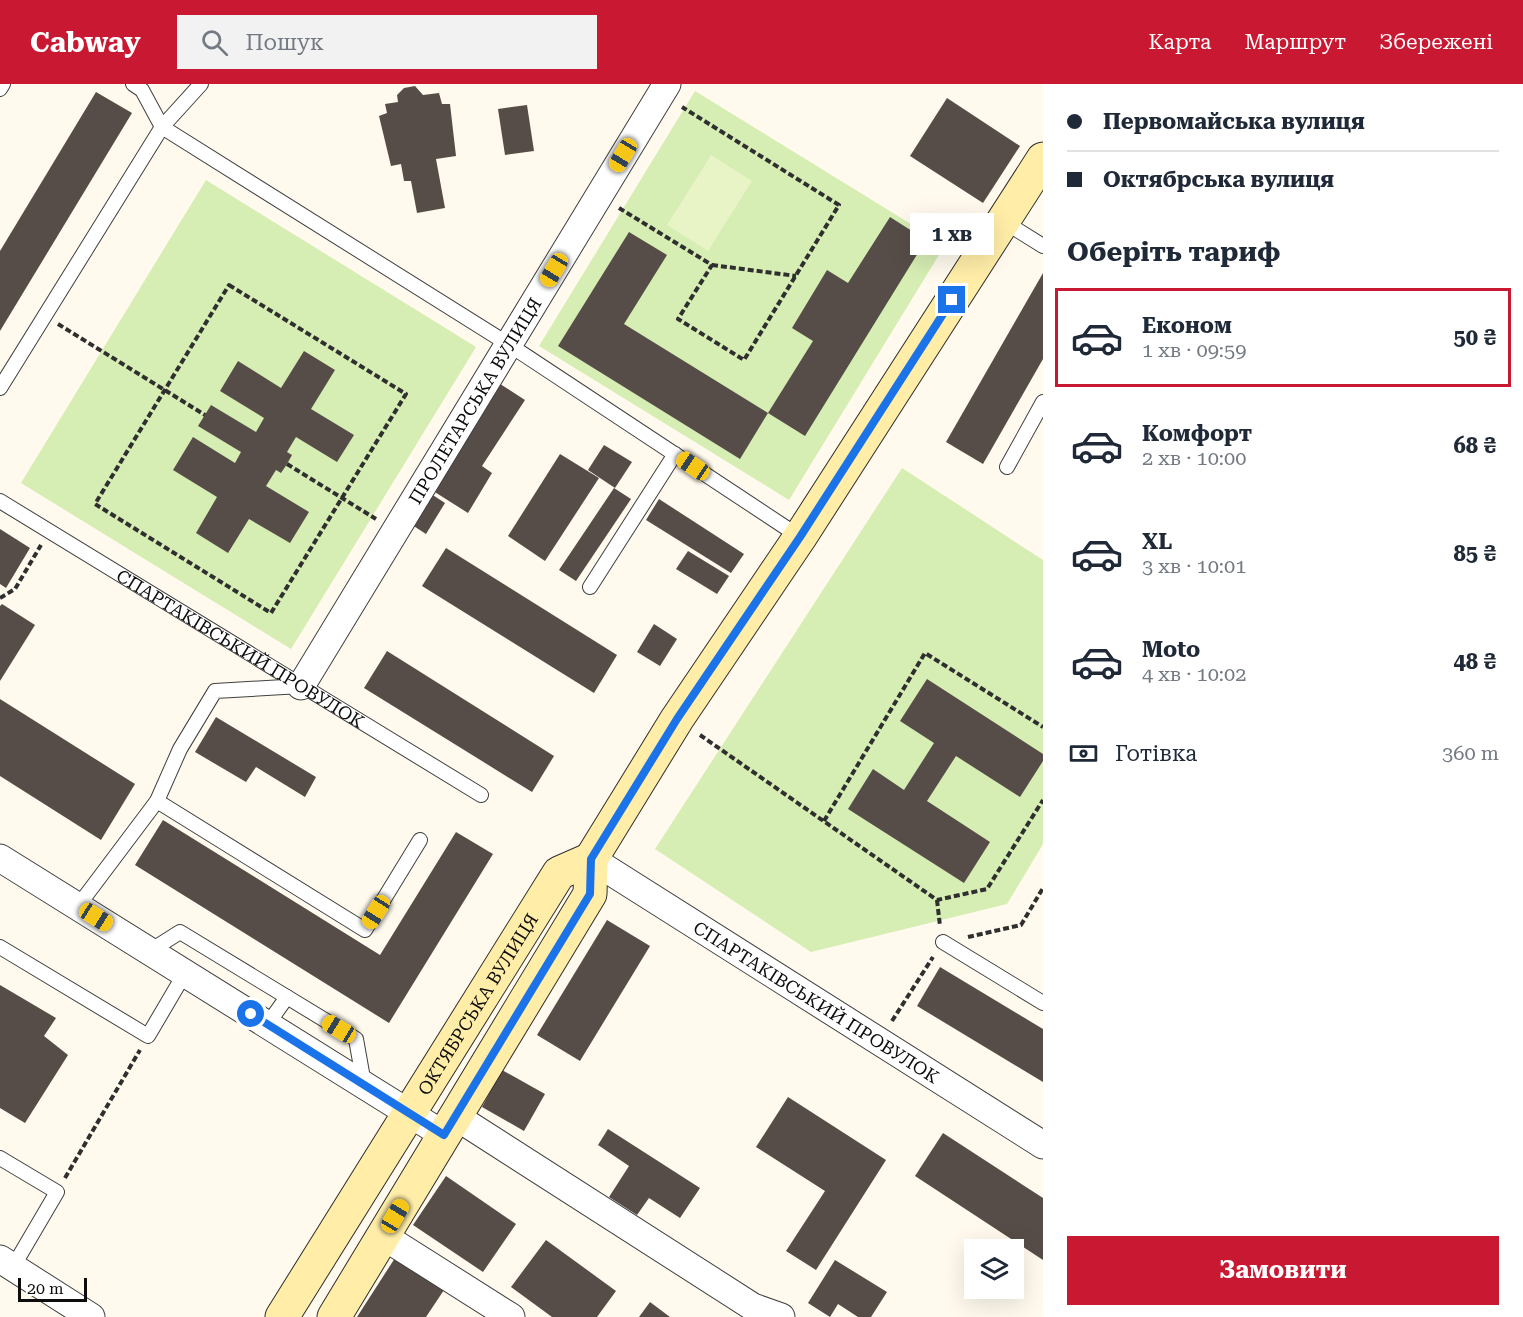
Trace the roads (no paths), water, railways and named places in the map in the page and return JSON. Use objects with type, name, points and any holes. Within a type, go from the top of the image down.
[{"type":"main road","points":[[334,1317],[590,894],[591,859],[677,719],[800,537],[1043,159]]},
{"type":"main road","name":"ОКТЯБРСЬКА ВУЛИЦЯ","points":[[282,1317],[559,873],[591,859]]},
{"type":"street","name":"ПРОЛЕТАРСЬКА ВУЛИЦЯ","points":[[301,686],[664,89]]},
{"type":"street","points":[[0,858],[409,1113],[450,1126],[753,1307],[781,1317]]},
{"type":"street","name":"СПАРТАКІВСЬКИЙ ПРОВУЛОК","points":[[591,859],[1043,1145]]},
{"type":"street","points":[[383,1236],[511,1317]]},
{"type":"street","points":[[7,1263],[91,1317]]},
{"type":"lane","points":[[0,89],[3,84]]},
{"type":"lane","points":[[133,84],[142,90],[162,127],[508,344],[800,537]]},
{"type":"lane","points":[[0,388],[43,315],[162,127],[201,84]]},
{"type":"lane","points":[[1003,221],[1043,246]]},
{"type":"lane","points":[[1007,467],[1043,402]]},
{"type":"lane","points":[[590,587],[675,454]]},
{"type":"lane","name":"СПАРТАКІВСЬКИЙ ПРОВУЛОК","points":[[0,501],[481,795]]},
{"type":"lane","points":[[78,906],[157,801],[180,749],[215,691],[301,686]]},
{"type":"lane","points":[[157,801],[365,930],[420,840]]},
{"type":"lane","points":[[150,951],[180,932],[356,1039],[364,1086]]},
{"type":"lane","points":[[943,942],[1043,1002]]},
{"type":"lane","points":[[0,947],[148,1036],[185,973]]},
{"type":"lane","points":[[267,1025],[287,998]]},
{"type":"lane","points":[[0,1158],[57,1192],[7,1263]]}]
